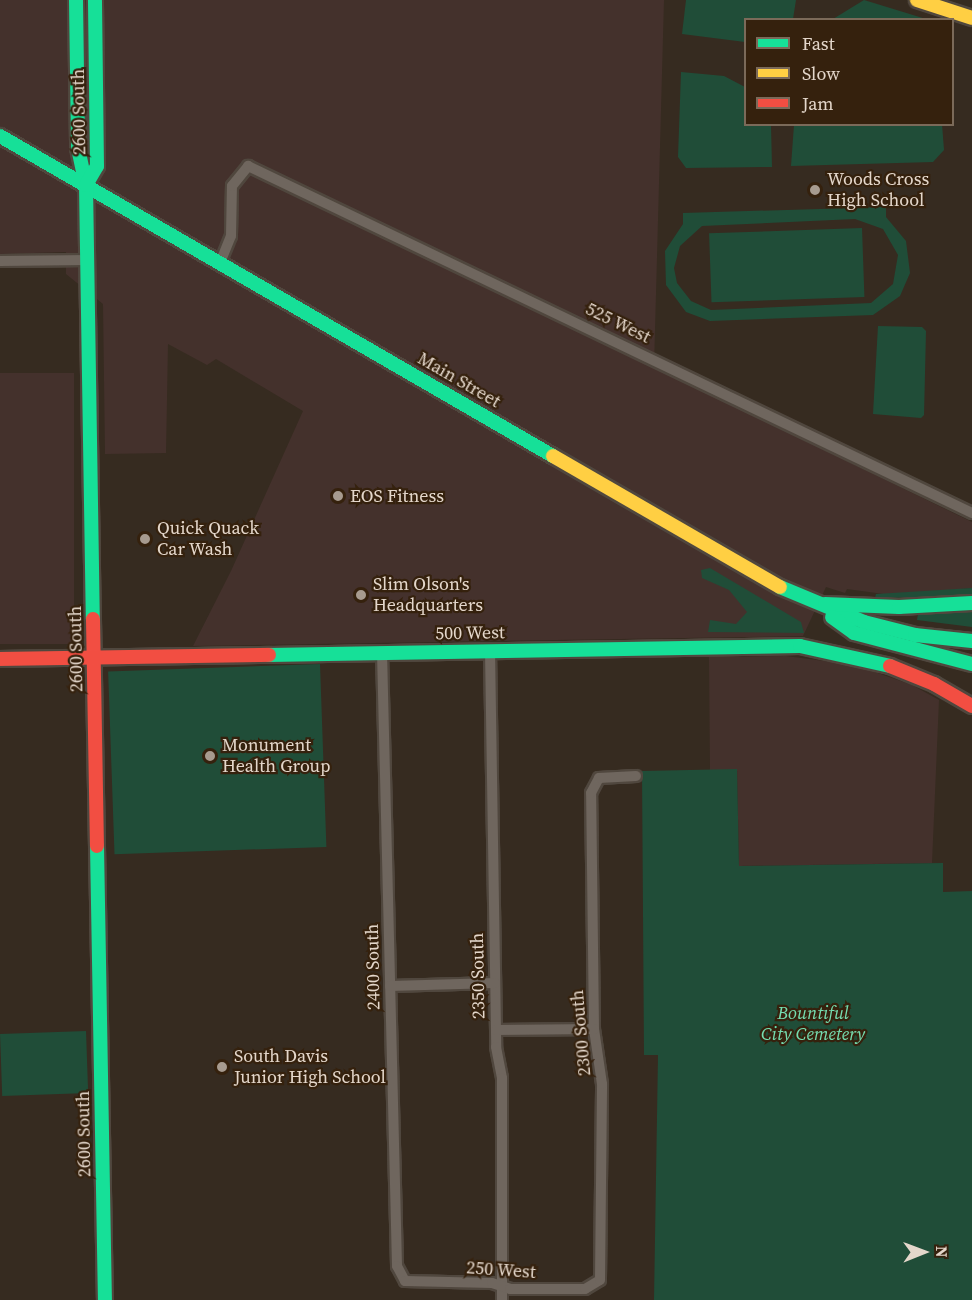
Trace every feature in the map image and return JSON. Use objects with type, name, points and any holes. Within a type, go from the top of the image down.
[{"type":"main road","points":[[76,0],[78,148],[86,185]]},
{"type":"main road","name":"2600 South","points":[[96,0],[97,166],[86,185],[105,1300]]},
{"type":"main road","points":[[917,0],[972,18]]},
{"type":"main road","name":"Main Street","points":[[0,136],[751,571],[815,604]]},
{"type":"main road","points":[[815,604],[900,607],[972,603]]},
{"type":"main road","points":[[815,604],[889,629],[972,641]]},
{"type":"main road","points":[[815,604],[854,633],[972,664]]},
{"type":"main road","name":"500 West","points":[[0,659],[800,646],[856,656],[934,684],[972,706]]},
{"type":"street","name":"525 West","points":[[220,263],[231,236],[232,186],[248,165],[972,513]]},
{"type":"street","points":[[0,261],[88,260]]},
{"type":"street","name":"2350 South","points":[[490,650],[496,1030],[502,1078],[502,1300]]},
{"type":"street","name":"2400 South","points":[[382,652],[397,1266],[401,1279]]},
{"type":"street","name":"2300 South","points":[[597,1284],[602,1271],[602,1084],[594,1029],[591,793],[595,780],[636,776]]},
{"type":"street","points":[[390,986],[495,983]]},
{"type":"street","points":[[496,1030],[594,1029]]},
{"type":"street","name":"250 West","points":[[401,1279],[585,1289],[597,1284]]},
{"type":"shaded area","points":[[0,0],[664,0],[654,367],[972,522],[972,588],[891,595],[847,589],[845,593],[826,587],[803,636],[193,646],[231,571],[303,411],[216,359],[207,365],[168,344],[166,453],[105,454],[103,304],[66,274],[66,252],[0,254]]},
{"type":"shaded area","points":[[0,373],[74,373],[74,644],[0,644]]},
{"type":"shaded area","points":[[786,656],[855,665],[912,685],[939,700],[932,863],[739,866],[737,770],[710,770],[709,657]]},
{"type":"green space","points":[[686,0],[796,0],[793,18],[744,18],[744,42],[682,34]]},
{"type":"green space","points":[[864,0],[923,18],[835,18]]},
{"type":"green space","points":[[681,72],[724,76],[744,86],[744,126],[771,126],[772,167],[686,168],[678,157]]},
{"type":"green space","points":[[794,126],[942,126],[944,150],[933,162],[791,166]]},
{"type":"green space","points":[[886,207],[886,217],[906,241],[910,273],[900,296],[873,315],[710,321],[686,312],[666,285],[665,251],[683,224],[683,213]],"holes":[[[855,219],[883,229],[898,255],[893,284],[871,303],[711,310],[691,301],[677,283],[674,268],[680,246],[702,226]]]},
{"type":"green space","points":[[862,228],[864,297],[712,302],[709,233]]},
{"type":"green space","points":[[878,326],[922,327],[926,331],[924,415],[921,418],[873,414]]},
{"type":"green space","points":[[710,568],[801,622],[804,633],[708,632],[710,620],[736,624],[747,612],[729,590],[702,578],[701,570]]},
{"type":"green space","points":[[972,588],[972,597],[875,598],[876,594]]},
{"type":"green space","points":[[972,610],[972,627],[917,620],[918,614]]},
{"type":"green space","points":[[320,664],[326,847],[115,854],[108,671]]},
{"type":"green space","name":"Bountiful City Cemetery","points":[[737,769],[739,866],[943,863],[943,892],[972,891],[972,1300],[654,1300],[658,1055],[644,1055],[642,771]]},
{"type":"green space","points":[[86,1031],[88,1093],[2,1096],[0,1034]]},
{"type":"traffic: fast","points":[[76,0],[78,148],[86,185]]},
{"type":"traffic: fast","points":[[86,185],[97,166],[95,0]]},
{"type":"traffic: fast","points":[[0,136],[553,456]]},
{"type":"traffic: fast","points":[[86,185],[93,619]]},
{"type":"traffic: fast","points":[[780,587],[864,622],[915,635],[972,641]]},
{"type":"traffic: fast","points":[[825,604],[899,607],[972,603]]},
{"type":"traffic: fast","points":[[832,617],[854,633],[972,664]]},
{"type":"traffic: fast","points":[[269,655],[800,646],[890,666]]},
{"type":"traffic: fast","points":[[97,846],[105,1300]]},
{"type":"traffic: slow","points":[[917,0],[972,18]]},
{"type":"traffic: slow","points":[[553,456],[780,587]]},
{"type":"traffic: jam","points":[[93,619],[97,846]]},
{"type":"traffic: jam","points":[[0,659],[269,655]]},
{"type":"traffic: jam","points":[[890,666],[934,684],[972,706]]},
{"type":"place","name":"Woods Cross High School","points":[[815,190]]},
{"type":"place","name":"EOS Fitness","points":[[338,496]]},
{"type":"place","name":"Quick Quack Car Wash","points":[[145,539]]},
{"type":"place","name":"Slim Olson's Headquarters","points":[[361,595]]},
{"type":"place","name":"Monument Health Group","points":[[210,756]]},
{"type":"place","name":"South Davis Junior High School","points":[[222,1067]]}]
